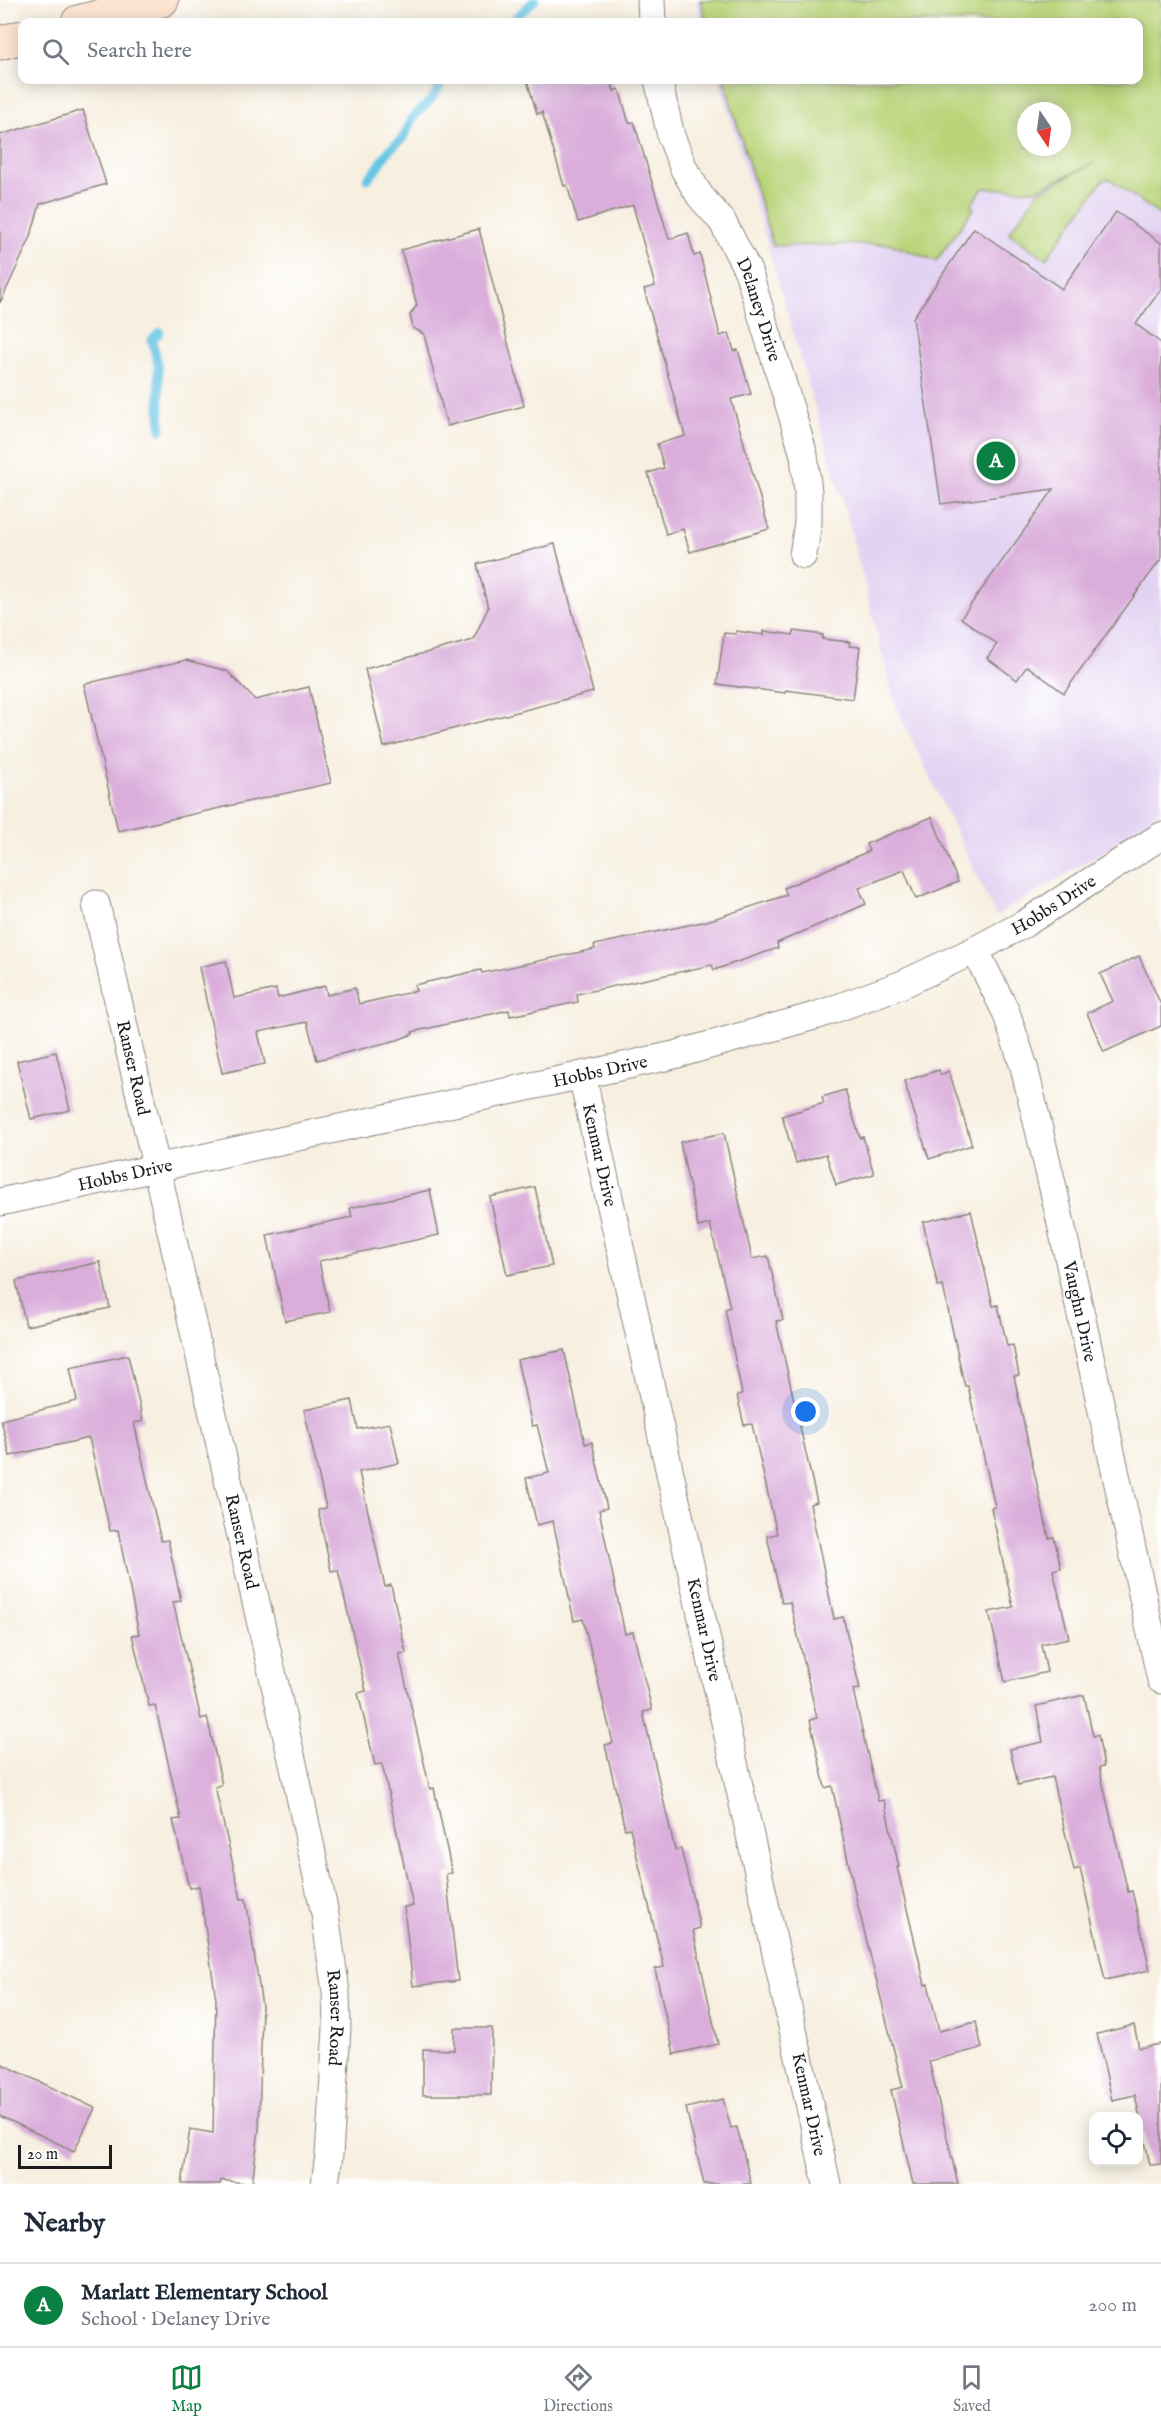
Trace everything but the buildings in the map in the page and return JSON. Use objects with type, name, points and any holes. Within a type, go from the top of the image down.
[{"type":"street","points":[[93,18],[162,0]]},
{"type":"street","points":[[651,0],[652,18]]},
{"type":"street","points":[[0,43],[18,38]]},
{"type":"street","name":"Delaney Drive","points":[[659,84],[671,136],[684,169],[700,195],[722,221],[748,271],[787,398],[804,455],[808,492],[808,523],[802,555]]},
{"type":"street","name":"Hobbs Drive","points":[[0,1202],[582,1075],[723,1042],[818,1015],[903,984],[975,950],[1024,924],[1161,836]]},
{"type":"street","name":"Ranser Road","points":[[96,904],[296,1778],[331,1951],[337,2028],[325,2184]]},
{"type":"street","name":"Vaughn Drive","points":[[975,950],[1006,1012],[1024,1067],[1054,1192],[1161,1680]]},
{"type":"street","name":"Kenmar Drive","points":[[582,1075],[827,2184]]},
{"type":"shaded area","points":[[696,0],[1161,0],[1161,810],[1111,847],[996,916],[895,704],[849,523],[720,84],[1143,84],[1143,18],[701,18]]},
{"type":"green space","points":[[700,0],[1161,0],[1161,216],[1110,179],[1103,180],[1046,259],[1009,233],[1038,192],[1096,162],[1035,190],[983,188],[971,205],[974,208],[936,261],[890,244],[773,246],[725,84],[1143,84],[1143,18],[706,18]]},
{"type":"waterway","points":[[515,18],[535,0]]},
{"type":"waterway","points":[[367,179],[389,150],[403,138],[413,117],[430,101],[440,87]]},
{"type":"waterway","points":[[160,332],[152,340],[158,364],[161,430]]},
{"type":"place","name":"Marlatt Elementary School","points":[[996,461]]}]
